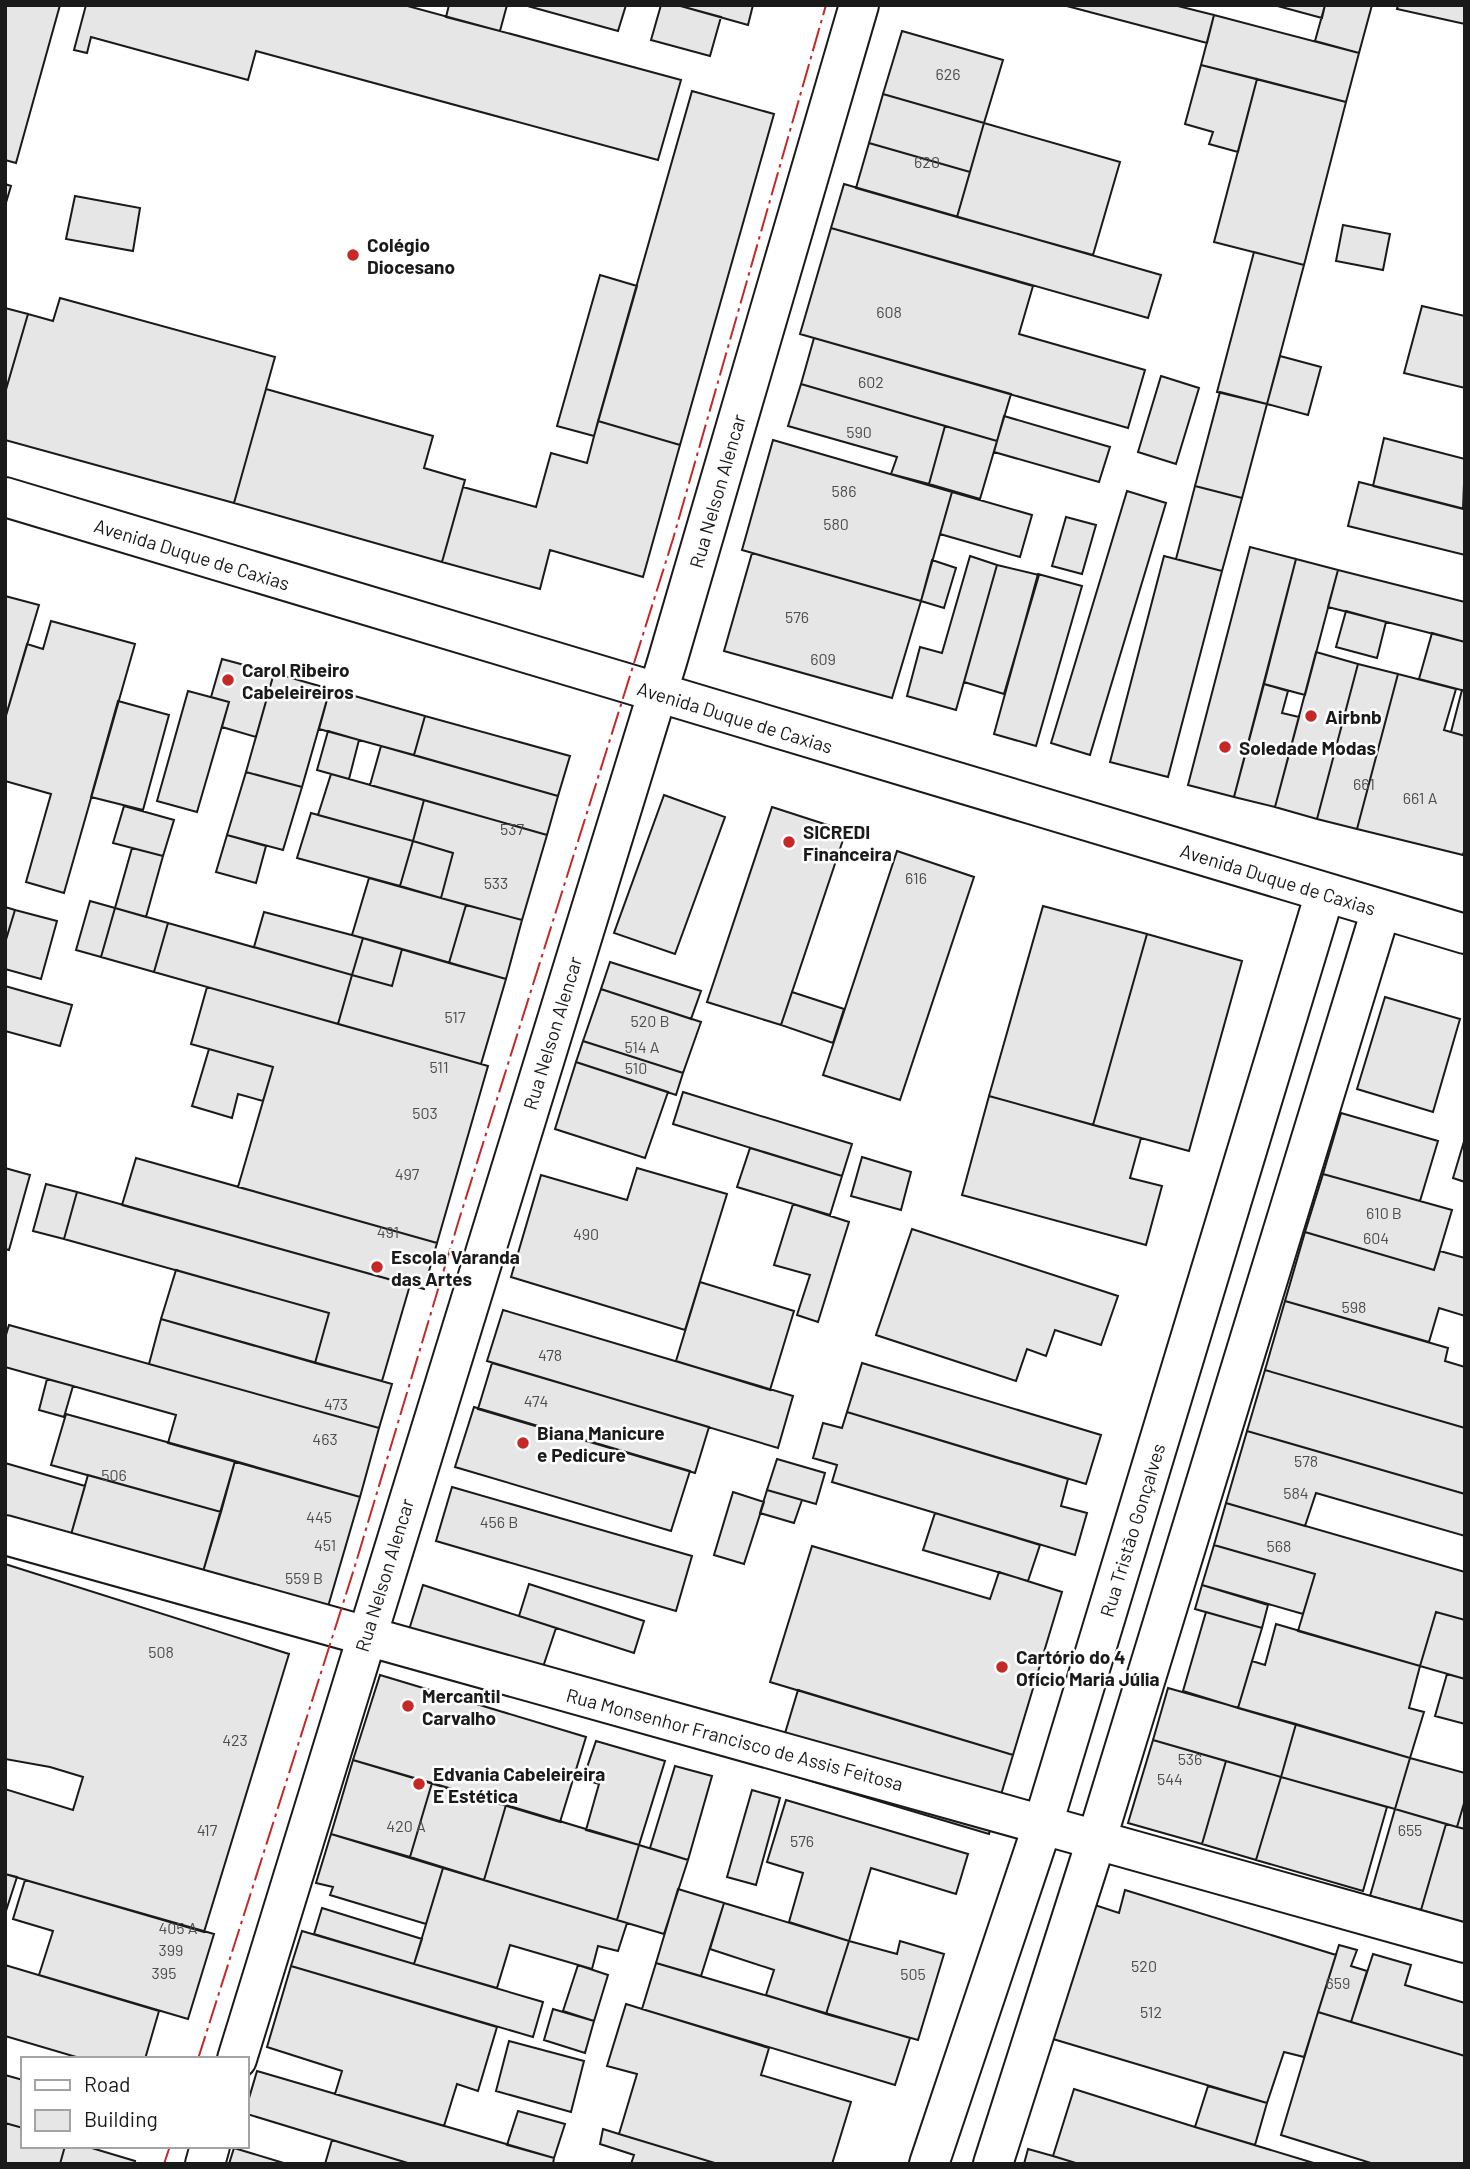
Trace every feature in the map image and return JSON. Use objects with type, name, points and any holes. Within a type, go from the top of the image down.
[{"type":"street","name":"Rua Nelson Alencar","points":[[238,2057],[656,693],[859,5]]},
{"type":"street","name":"Avenida Duque de Caxias","points":[[5,498],[1465,934]]},
{"type":"street","name":"Rua Tristão Gonçalves","points":[[929,2164],[1043,1824],[1325,893]]},
{"type":"street","points":[[993,2164],[1097,1838],[1381,910]]},
{"type":"street","name":"Rua Monsenhor Francisco de Assis Feitosa","points":[[5,1535],[1465,1943]]},
{"type":"building","points":[[5,5],[60,5],[16,163],[5,160]]},
{"type":"building","points":[[86,5],[404,5],[681,80],[658,160],[256,51],[248,80],[91,37],[87,53],[74,50]]},
{"type":"building","points":[[449,5],[507,5],[500,31],[446,17]]},
{"type":"building","points":[[524,5],[626,5],[618,31]]},
{"type":"building","points":[[661,5],[677,5],[721,17],[710,56],[651,40]]},
{"type":"building","points":[[677,5],[753,5],[748,25]]},
{"type":"building","points":[[1063,5],[1174,5],[1214,15],[1207,43]]},
{"type":"building","points":[[1274,5],[1325,5],[1322,18]]},
{"type":"building","points":[[1325,5],[1372,5],[1359,53],[1315,41]]},
{"type":"building","points":[[1398,5],[1465,5],[1465,24],[1397,9]]},
{"type":"building","points":[[1214,15],[1359,53],[1346,102],[1201,65]]},
{"type":"building","points":[[902,31],[1003,60],[984,123],[883,94]]},
{"type":"building","points":[[1201,65],[1257,79],[1238,152],[1209,144],[1213,132],[1185,124]]},
{"type":"building","points":[[1257,79],[1346,102],[1304,265],[1214,242]]},
{"type":"building","points":[[692,91],[774,114],[680,445],[598,421]]},
{"type":"building","points":[[883,94],[984,123],[970,172],[869,143]]},
{"type":"building","points":[[984,123],[1120,162],[1093,255],[957,217]]},
{"type":"building","points":[[869,143],[970,172],[957,217],[856,188]]},
{"type":"building","points":[[5,184],[11,186],[5,206]]},
{"type":"building","points":[[844,184],[1161,275],[1148,318],[831,228]]},
{"type":"building","points":[[75,196],[140,208],[133,251],[66,239]]},
{"type":"building","points":[[1343,225],[1390,234],[1383,270],[1336,261]]},
{"type":"building","points":[[831,228],[1033,286],[1019,334],[1145,370],[1128,428],[800,334]]},
{"type":"building","points":[[1254,252],[1304,265],[1267,404],[1217,392]]},
{"type":"building","points":[[600,275],[637,286],[594,436],[557,426]]},
{"type":"building","points":[[60,298],[275,357],[234,503],[5,440],[5,393],[28,314],[53,321]]},
{"type":"building","points":[[1422,306],[1465,316],[1465,388],[1404,373]]},
{"type":"building","points":[[5,308],[28,314],[5,393]]},
{"type":"building","points":[[814,338],[1011,394],[997,441],[801,384]]},
{"type":"building","points":[[1280,356],[1321,367],[1308,415],[1267,404]]},
{"type":"building","points":[[1161,376],[1199,388],[1176,464],[1138,452]]},
{"type":"building","points":[[801,384],[945,426],[929,484],[891,474],[897,457],[788,426]]},
{"type":"building","points":[[266,389],[433,436],[424,468],[465,480],[442,562],[234,503]]},
{"type":"building","points":[[1220,392],[1267,404],[1242,498],[1195,486]]},
{"type":"building","points":[[1004,416],[1110,447],[1099,482],[994,452]]},
{"type":"building","points":[[598,421],[680,445],[643,577],[550,550],[540,589],[442,562],[463,487],[536,507],[551,453],[587,463]]},
{"type":"building","points":[[945,426],[997,441],[980,499],[929,484]]},
{"type":"building","points":[[1384,438],[1465,459],[1463,509],[1373,486]]},
{"type":"building","points":[[773,440],[952,492],[921,601],[742,550]]},
{"type":"building","points":[[1359,482],[1465,509],[1465,555],[1348,526]]},
{"type":"building","points":[[1195,486],[1242,498],[1222,571],[1176,559]]},
{"type":"building","points":[[1127,491],[1166,503],[1090,755],[1051,743]]},
{"type":"building","points":[[952,492],[1032,515],[1020,557],[940,534]]},
{"type":"building","points":[[1066,517],[1096,525],[1082,574],[1052,566]]},
{"type":"building","points":[[1250,547],[1296,559],[1234,797],[1188,785]]},
{"type":"building","points":[[752,553],[921,601],[892,698],[724,651]]},
{"type":"building","points":[[970,556],[997,565],[956,710],[907,696],[920,647],[942,653]]},
{"type":"building","points":[[1164,556],[1222,571],[1168,777],[1110,762]]},
{"type":"building","points":[[1296,559],[1338,570],[1305,695],[1264,684]]},
{"type":"building","points":[[932,560],[956,568],[944,608],[921,601]]},
{"type":"building","points":[[997,565],[1039,575],[1004,694],[964,682]]},
{"type":"building","points":[[1338,570],[1465,602],[1465,642],[1328,607]]},
{"type":"building","points":[[1038,574],[1082,586],[1036,746],[994,734]]},
{"type":"building","points":[[5,596],[39,605],[5,719]]},
{"type":"building","points":[[1346,611],[1386,622],[1377,658],[1336,647]]},
{"type":"building","points":[[51,621],[135,644],[64,893],[26,882],[51,794],[5,781],[5,719],[27,644],[43,649]]},
{"type":"building","points":[[1432,633],[1465,642],[1465,691],[1419,679]]},
{"type":"building","points":[[1316,652],[1358,664],[1317,819],[1275,807]]},
{"type":"building","points":[[222,659],[274,673],[256,737],[222,727],[229,702],[211,697]]},
{"type":"building","points":[[1358,664],[1398,674],[1357,829],[1317,819]]},
{"type":"building","points":[[274,673],[330,689],[302,787],[246,772]]},
{"type":"building","points":[[1398,674],[1456,689],[1444,730],[1465,736],[1463,855],[1357,829]]},
{"type":"building","points":[[1264,684],[1288,691],[1282,713],[1299,717],[1275,807],[1234,797]]},
{"type":"building","points":[[330,689],[425,716],[414,755],[319,729]]},
{"type":"building","points":[[1462,690],[1465,691],[1465,736],[1451,732]]},
{"type":"building","points":[[188,691],[229,702],[197,812],[157,801]]},
{"type":"building","points":[[118,701],[169,715],[143,810],[91,797]]},
{"type":"building","points":[[425,716],[570,756],[558,796],[414,755]]},
{"type":"building","points":[[328,731],[359,740],[349,779],[317,770]]},
{"type":"building","points":[[381,746],[558,796],[547,835],[370,785]]},
{"type":"building","points":[[246,772],[302,787],[283,850],[227,835]]},
{"type":"building","points":[[331,774],[424,800],[413,841],[318,815]]},
{"type":"building","points":[[664,795],[725,817],[675,954],[614,933]]},
{"type":"building","points":[[424,800],[547,835],[522,920],[441,898],[453,853],[413,841]]},
{"type":"building","points":[[124,806],[174,820],[163,856],[113,843]]},
{"type":"building","points":[[772,807],[846,831],[781,1025],[707,1002]]},
{"type":"building","points":[[311,813],[413,841],[400,886],[297,858]]},
{"type":"building","points":[[227,835],[266,846],[256,883],[216,872]]},
{"type":"building","points":[[413,841],[453,853],[441,898],[400,886]]},
{"type":"building","points":[[132,848],[163,856],[146,917],[115,908]]},
{"type":"building","points":[[897,851],[974,877],[900,1100],[823,1075]]},
{"type":"building","points":[[369,878],[466,905],[449,963],[352,935]]},
{"type":"building","points":[[90,901],[115,908],[101,957],[76,950]]},
{"type":"building","points":[[466,905],[522,920],[506,979],[449,963]]},
{"type":"building","points":[[1043,906],[1147,934],[1093,1125],[989,1096]]},
{"type":"building","points":[[5,907],[15,910],[5,943]]},
{"type":"building","points":[[115,908],[168,923],[154,972],[101,957]]},
{"type":"building","points":[[15,910],[57,921],[41,979],[5,969],[5,943]]},
{"type":"building","points":[[264,912],[363,938],[352,975],[254,947]]},
{"type":"building","points":[[168,923],[352,975],[338,1024],[154,972]]},
{"type":"building","points":[[1147,934],[1242,961],[1189,1151],[1093,1125]]},
{"type":"building","points":[[363,938],[402,949],[392,986],[352,975]]},
{"type":"building","points":[[402,949],[506,979],[481,1064],[338,1024],[352,975],[392,986]]},
{"type":"building","points":[[610,962],[701,991],[691,1019],[601,989]]},
{"type":"building","points":[[5,986],[72,1005],[60,1046],[5,1031]]},
{"type":"building","points":[[207,987],[488,1066],[437,1243],[238,1187],[273,1067],[191,1044]]},
{"type":"building","points":[[601,989],[701,1022],[683,1073],[583,1041]]},
{"type":"building","points":[[792,992],[844,1009],[833,1043],[781,1025]]},
{"type":"building","points":[[1385,997],[1460,1019],[1433,1112],[1357,1089]]},
{"type":"building","points":[[583,1041],[683,1073],[676,1095],[576,1062]]},
{"type":"building","points":[[209,1049],[273,1067],[263,1101],[238,1094],[232,1118],[192,1106]]},
{"type":"building","points":[[576,1062],[668,1092],[645,1158],[555,1129]]},
{"type":"building","points":[[683,1092],[852,1144],[842,1176],[673,1124]]},
{"type":"building","points":[[989,1096],[1141,1138],[1130,1178],[1162,1186],[1146,1245],[962,1195]]},
{"type":"building","points":[[1341,1113],[1438,1141],[1420,1201],[1323,1174]]},
{"type":"building","points":[[1465,1138],[1465,1182],[1453,1178]]},
{"type":"building","points":[[750,1148],[842,1176],[830,1215],[737,1187]]},
{"type":"building","points":[[862,1157],[911,1172],[901,1210],[851,1196]]},
{"type":"building","points":[[136,1158],[437,1243],[424,1289],[122,1205]]},
{"type":"building","points":[[5,1168],[30,1175],[9,1250],[5,1249]]},
{"type":"building","points":[[637,1168],[727,1194],[685,1330],[511,1277],[541,1175],[627,1200]]},
{"type":"building","points":[[1323,1174],[1452,1210],[1434,1270],[1305,1232]]},
{"type":"building","points":[[46,1184],[77,1192],[64,1239],[33,1231]]},
{"type":"building","points":[[77,1192],[410,1285],[382,1381],[315,1363],[329,1313],[64,1239]]},
{"type":"building","points":[[793,1204],[849,1222],[818,1322],[797,1315],[810,1275],[774,1265]]},
{"type":"building","points":[[912,1229],[1118,1296],[1101,1345],[1055,1330],[1046,1356],[1027,1349],[1016,1381],[876,1335]]},
{"type":"building","points":[[1305,1232],[1434,1270],[1440,1251],[1465,1258],[1465,1316],[1439,1308],[1429,1342],[1285,1301]]},
{"type":"building","points":[[176,1270],[329,1313],[315,1363],[161,1319]]},
{"type":"building","points":[[700,1282],[794,1311],[770,1390],[676,1361]]},
{"type":"building","points":[[1285,1301],[1448,1348],[1445,1361],[1465,1367],[1465,1428],[1265,1370]]},
{"type":"building","points":[[503,1310],[793,1396],[778,1448],[487,1361]]},
{"type":"building","points":[[161,1319],[392,1384],[379,1428],[149,1364]]},
{"type":"building","points":[[9,1325],[379,1428],[360,1497],[168,1443],[176,1415],[5,1367],[5,1338]]},
{"type":"building","points":[[492,1363],[709,1427],[695,1473],[478,1409]]},
{"type":"building","points":[[862,1363],[1101,1435],[1086,1484],[847,1412]]},
{"type":"building","points":[[1265,1370],[1465,1428],[1465,1494],[1247,1431]]},
{"type":"building","points":[[47,1379],[73,1386],[64,1417],[39,1410]]},
{"type":"building","points":[[474,1407],[690,1471],[671,1531],[455,1467]]},
{"type":"building","points":[[847,1412],[1068,1479],[1061,1506],[1087,1513],[1075,1555],[832,1482],[837,1465],[813,1458],[823,1423],[842,1428]]},
{"type":"building","points":[[66,1414],[235,1461],[221,1512],[51,1465]]},
{"type":"building","points":[[1247,1431],[1465,1494],[1465,1536],[1316,1493],[1305,1526],[1226,1503]]},
{"type":"building","points":[[777,1459],[825,1473],[816,1504],[767,1490]]},
{"type":"building","points":[[235,1461],[360,1497],[327,1610],[202,1575]]},
{"type":"building","points":[[5,1463],[85,1486],[70,1538],[5,1520]]},
{"type":"building","points":[[88,1475],[221,1512],[202,1575],[70,1538]]},
{"type":"building","points":[[452,1487],[692,1556],[676,1611],[436,1541]]},
{"type":"building","points":[[767,1490],[802,1500],[794,1523],[760,1513]]},
{"type":"building","points":[[733,1492],[764,1502],[744,1564],[714,1555]]},
{"type":"building","points":[[1226,1503],[1465,1572],[1465,1620],[1436,1612],[1420,1666],[1298,1631],[1315,1574],[1214,1545]]},
{"type":"building","points":[[935,1513],[1040,1545],[1028,1581],[923,1550]]},
{"type":"building","points":[[1214,1545],[1315,1574],[1303,1614],[1202,1585]]},
{"type":"building","points":[[812,1546],[990,1599],[999,1572],[1062,1592],[1013,1755],[770,1682]]},
{"type":"building","points":[[5,1564],[289,1654],[204,1932],[5,1874],[5,1789],[73,1810],[83,1777],[50,1767],[5,1759]]},
{"type":"building","points":[[529,1584],[644,1621],[634,1653],[519,1616]]},
{"type":"building","points":[[423,1585],[556,1628],[540,1676],[408,1633]]},
{"type":"building","points":[[1202,1585],[1268,1605],[1262,1628],[1195,1609]]},
{"type":"building","points":[[1206,1612],[1262,1628],[1238,1708],[1183,1691]]},
{"type":"building","points":[[1436,1612],[1465,1620],[1465,1679],[1420,1666]]},
{"type":"building","points":[[1276,1624],[1420,1666],[1409,1708],[1424,1712],[1410,1758],[1238,1708],[1252,1661],[1265,1665]]},
{"type":"building","points":[[1447,1674],[1465,1679],[1465,1724],[1435,1716]]},
{"type":"building","points":[[380,1675],[586,1737],[560,1822],[353,1760]]},
{"type":"building","points":[[1168,1688],[1296,1724],[1281,1777],[1153,1740]]},
{"type":"building","points":[[798,1690],[1013,1755],[989,1834],[774,1770]]},
{"type":"building","points":[[1296,1724],[1410,1758],[1395,1809],[1281,1777]]},
{"type":"building","points":[[1153,1740],[1226,1761],[1202,1844],[1128,1823]]},
{"type":"building","points":[[596,1741],[665,1761],[639,1845],[586,1830],[599,1784],[583,1779]]},
{"type":"building","points":[[1410,1758],[1465,1773],[1465,1800],[1457,1827],[1395,1809]]},
{"type":"building","points":[[353,1760],[432,1783],[410,1857],[331,1834]]},
{"type":"building","points":[[1226,1761],[1281,1777],[1256,1860],[1202,1844]]},
{"type":"building","points":[[675,1766],[712,1776],[688,1860],[650,1848]]},
{"type":"building","points":[[1281,1777],[1387,1807],[1363,1891],[1256,1860]]},
{"type":"building","points":[[432,1783],[506,1805],[484,1880],[410,1857]]},
{"type":"building","points":[[752,1790],[780,1798],[756,1885],[727,1877]]},
{"type":"building","points":[[786,1800],[968,1854],[956,1894],[871,1868],[849,1941],[789,1922],[803,1873],[767,1862]]},
{"type":"building","points":[[1465,1800],[1465,1829],[1457,1827]]},
{"type":"building","points":[[506,1805],[639,1845],[617,1920],[484,1880]]},
{"type":"building","points":[[1395,1809],[1446,1824],[1421,1910],[1370,1896]]},
{"type":"building","points":[[1446,1824],[1465,1829],[1465,1923],[1421,1910]]},
{"type":"building","points":[[331,1834],[443,1868],[426,1924],[330,1895],[333,1887],[316,1883]]},
{"type":"building","points":[[639,1845],[688,1860],[664,1934],[617,1920]]},
{"type":"building","points":[[443,1868],[627,1923],[618,1951],[598,1946],[592,1969],[510,1945],[497,1988],[414,1964]]},
{"type":"building","points":[[5,1874],[17,1877],[5,1914]]},
{"type":"building","points":[[25,1880],[214,1934],[188,2019],[39,1975],[53,1931],[13,1919]]},
{"type":"building","points":[[678,1889],[724,1903],[701,1976],[656,1963]]},
{"type":"building","points":[[1125,1890],[1336,1955],[1304,2057],[1284,2052],[1267,2103],[1053,2039],[1095,1905],[1119,1913]]},
{"type":"building","points":[[724,1903],[849,1941],[826,2014],[766,1995],[774,1970],[710,1949]]},
{"type":"building","points":[[322,1908],[422,1939],[414,1964],[314,1934]]},
{"type":"building","points":[[302,1931],[543,2002],[533,2037],[291,1966]]},
{"type":"building","points":[[849,1941],[897,1954],[900,1941],[944,1954],[918,2040],[826,2014]]},
{"type":"building","points":[[1339,1945],[1357,1950],[1351,1966],[1367,1971],[1351,2022],[1318,2012]]},
{"type":"building","points":[[1373,1954],[1411,1965],[1405,1985],[1465,2003],[1465,2056],[1351,2022]]},
{"type":"building","points":[[656,1963],[910,2038],[895,2085],[642,2009]]},
{"type":"building","points":[[5,1965],[159,2011],[146,2057],[76,2057],[5,2036]]},
{"type":"building","points":[[578,1965],[608,1975],[594,2021],[563,2011]]},
{"type":"building","points":[[291,1966],[497,2027],[478,2091],[457,2084],[444,2126],[335,2094],[342,2071],[267,2047]]},
{"type":"building","points":[[626,2004],[769,2048],[761,2075],[851,2102],[832,2164],[718,2164],[619,2134],[637,2074],[607,2066]]},
{"type":"building","points":[[553,2009],[594,2021],[585,2053],[544,2040]]},
{"type":"building","points":[[1318,2012],[1465,2056],[1465,2164],[1374,2164],[1281,2135]]},
{"type":"building","points":[[509,2041],[584,2061],[571,2112],[496,2091]]},
{"type":"building","points":[[257,2071],[554,2158],[553,2164],[411,2164],[248,2114],[248,2102]]},
{"type":"building","points":[[5,2075],[21,2079],[21,2127],[5,2123]]},
{"type":"building","points":[[1208,2086],[1267,2103],[1255,2145],[1195,2127]]},
{"type":"building","points":[[1074,2089],[1317,2164],[1079,2164],[1053,2156]]},
{"type":"building","points":[[518,2111],[565,2124],[554,2158],[507,2145]]},
{"type":"building","points":[[5,2123],[21,2127],[21,2148],[64,2148],[60,2164],[5,2164]]},
{"type":"building","points":[[603,2129],[718,2164],[631,2164],[634,2155],[600,2144]]},
{"type":"building","points":[[332,2140],[411,2164],[325,2164]]},
{"type":"building","points":[[64,2148],[92,2148],[135,2161],[134,2164],[60,2164]]},
{"type":"building","points":[[234,2148],[287,2164],[229,2164]]},
{"type":"building","points":[[1028,2149],[1053,2156],[1079,2164],[1024,2164]]},
{"type":"power","points":[[199,2057],[354,1569],[458,1223],[673,539],[826,5]]},
{"type":"power","points":[[164,2164],[169,2148]]},
{"type":"place","name":"Colégio Diocesano","points":[[353,255]]},
{"type":"place","name":"Carol Ribeiro Cabeleireiros","points":[[228,680]]},
{"type":"place","name":"Airbnb","points":[[1311,716]]},
{"type":"place","name":"Soledade Modas","points":[[1225,747]]},
{"type":"place","name":"SICREDI Financeira","points":[[789,842]]},
{"type":"place","name":"Escola Varanda das Artes","points":[[377,1267]]},
{"type":"place","name":"Biana Manicure e Pedicure","points":[[523,1443]]},
{"type":"place","name":"Cartório do 4 Ofício Maria Júlia","points":[[1002,1667]]},
{"type":"place","name":"Mercantil Carvalho","points":[[408,1706]]},
{"type":"place","name":"Edvania Cabeleireira E Estética","points":[[419,1784]]}]
